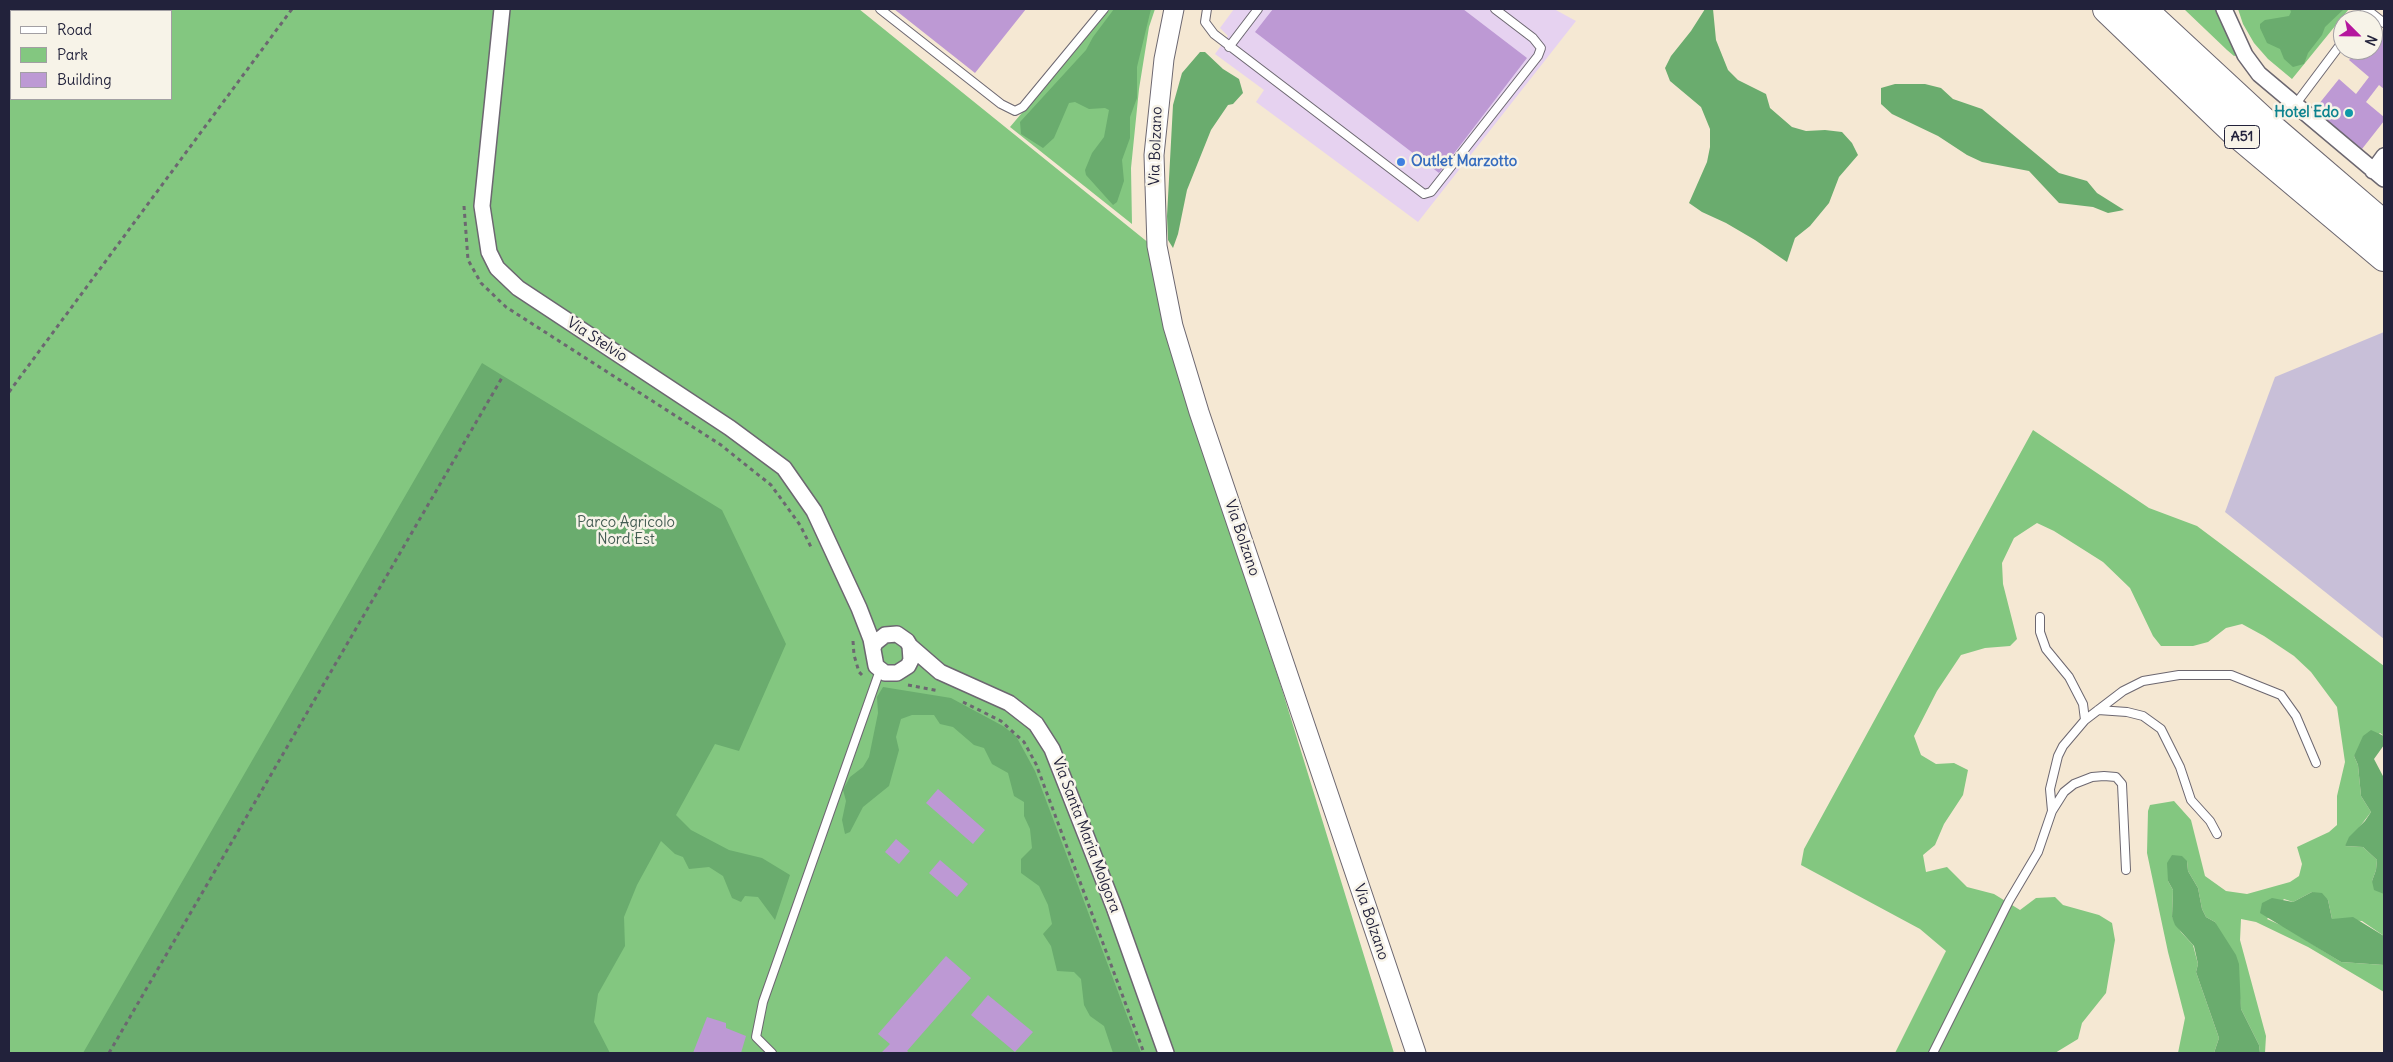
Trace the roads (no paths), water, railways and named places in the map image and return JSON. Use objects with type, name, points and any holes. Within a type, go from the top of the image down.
[{"type":"highway","name":"A51","points":[[2107,9],[2233,130],[2384,257]]},
{"type":"highway","name":"A51","points":[[2142,9],[2264,122],[2384,225]]},
{"type":"street","name":"Via Stelvio","points":[[502,9],[482,206],[489,252],[497,268],[518,288],[730,428],[784,468],[814,511],[859,608],[873,648]]},
{"type":"street","name":"Via Bolzano","points":[[1174,9],[1164,60],[1154,155],[1157,246],[1173,326],[1199,412],[1416,1053]]},
{"type":"street","points":[[2224,9],[2245,55],[2258,74],[2379,175],[2384,156]]},
{"type":"street","name":"Via Stelvio","points":[[859,608],[891,634]]},
{"type":"street","points":[[891,634],[902,637],[940,672],[903,670],[878,676],[873,660],[873,648],[880,638],[891,634]]},
{"type":"street","points":[[903,670],[911,660],[910,646]]},
{"type":"street","name":"Via Santa Maria Molgora","points":[[940,672],[1009,703],[1036,724],[1052,748],[1114,907],[1166,1053]]},
{"type":"lane","points":[[880,9],[1001,104],[1015,111],[1023,107],[1104,9]]},
{"type":"lane","points":[[1207,9],[1205,22],[1209,29],[1229,47],[1424,194],[1431,192],[1538,56],[1541,48],[1533,38],[1495,9]]},
{"type":"lane","points":[[1229,47],[1258,9]]},
{"type":"lane","points":[[2295,105],[2333,54]]},
{"type":"lane","points":[[2040,617],[2040,632],[2046,649],[2069,677],[2083,704],[2085,720]]},
{"type":"lane","points":[[2052,811],[2050,789],[2058,756],[2085,720],[2123,691],[2143,681],[2180,675],[2231,675],[2281,695],[2296,716],[2316,763]]},
{"type":"lane","points":[[772,1053],[756,1037],[763,1002],[878,676]]},
{"type":"lane","points":[[2098,710],[2127,712],[2142,716],[2160,729],[2180,768],[2191,800],[2210,821],[2217,834]]},
{"type":"lane","points":[[1933,1053],[2009,901],[2038,852],[2052,811],[2064,792],[2074,784],[2092,777],[2116,777],[2122,784],[2125,802],[2124,841],[2126,870]]},
{"type":"place","name":"Hotel Edo","points":[[2349,113]]},
{"type":"place","name":"Outlet Marzotto","points":[[1401,162]]},
{"type":"park label","name":"Parco Agricolo Nord Est","points":[[626,532]]}]
